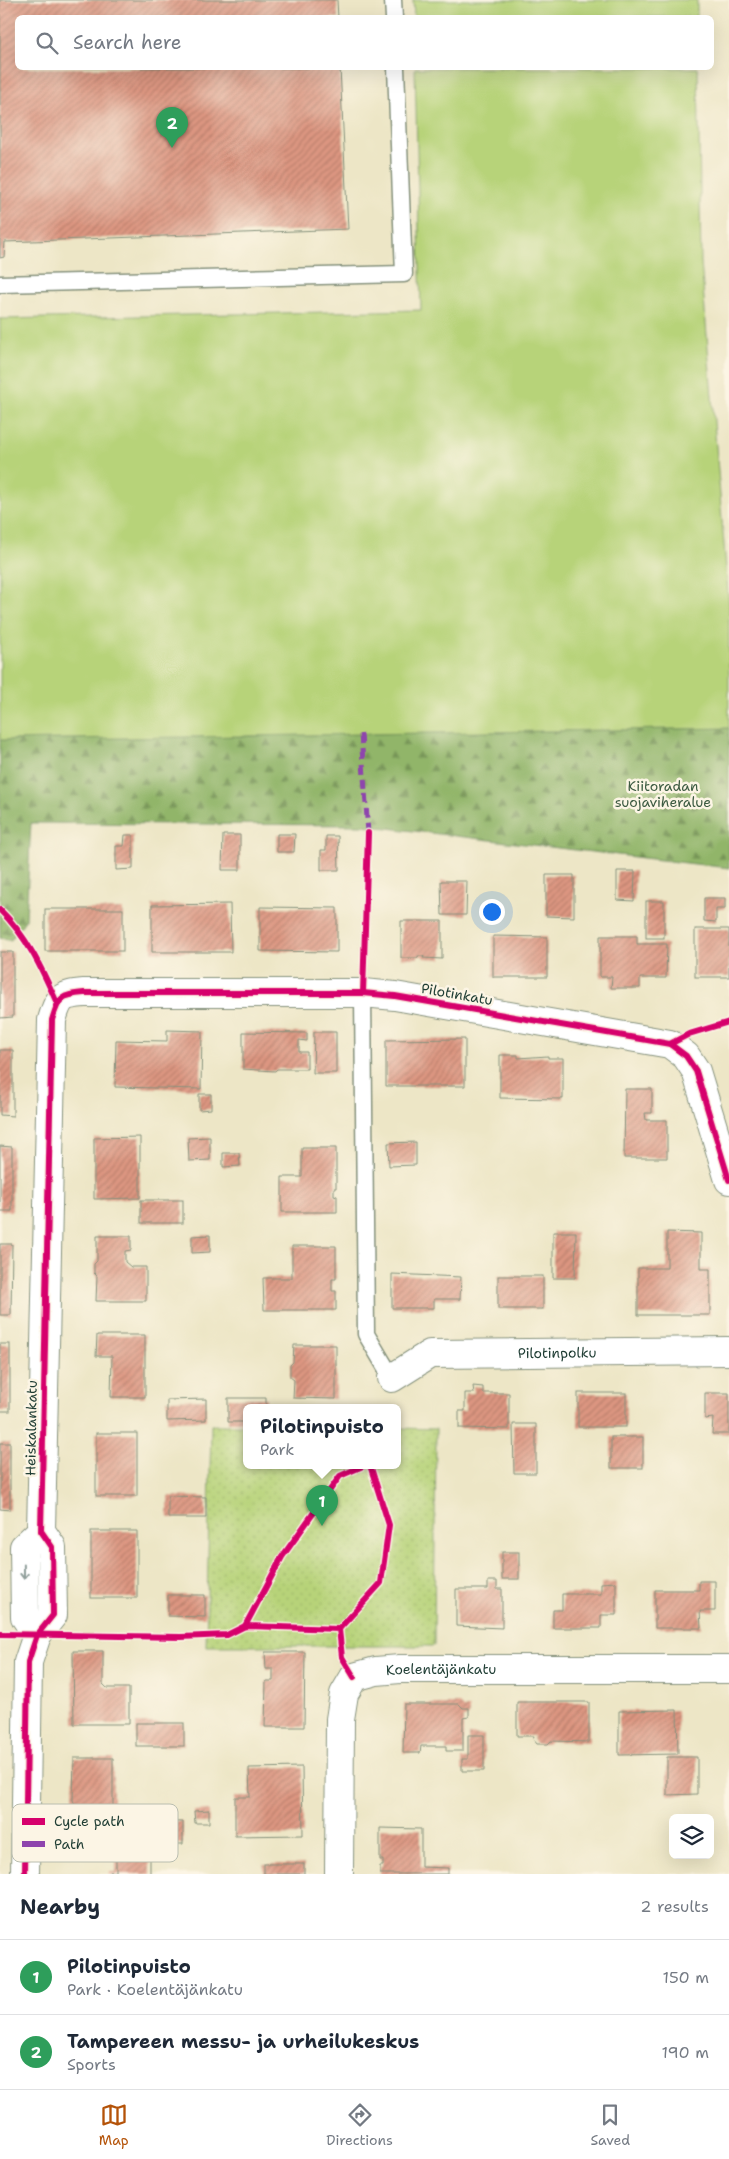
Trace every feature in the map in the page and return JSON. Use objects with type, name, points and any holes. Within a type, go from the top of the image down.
[{"type":"street","name":"Pilotinkatu","points":[[84,993],[364,993],[394,996],[670,1044],[686,1056],[696,1071],[729,1180]]},
{"type":"street","name":"Heiskalankatu","points":[[26,1804],[28,1662],[37,1635],[53,1615],[52,1548],[41,1530],[52,1020],[58,1003],[67,994],[84,993]]},
{"type":"street","name":"Pilotinpolku","points":[[392,1378],[430,1354],[729,1351]]},
{"type":"street","name":"Koelentäjänkatu","points":[[339,1874],[340,1719],[344,1694],[354,1677],[376,1671],[400,1669],[729,1669]]},
{"type":"lane","points":[[394,0],[394,15]]},
{"type":"lane","points":[[0,284],[404,274],[396,70]]},
{"type":"lane","points":[[364,993],[366,1334],[392,1378]]},
{"type":"green space","points":[[413,0],[697,0],[697,15],[414,15]]},
{"type":"green space","points":[[415,70],[698,70],[701,262],[729,606],[729,728],[0,740],[0,319],[421,310]]},
{"type":"green space","name":"Kiitoradan suojaviheralue","points":[[729,728],[729,868],[362,825],[31,823],[26,919],[11,940],[0,938],[0,740]]},
{"type":"green space","points":[[211,1425],[243,1425],[243,1469],[401,1469],[401,1428],[436,1429],[434,1646],[206,1646]]},
{"type":"building","points":[[0,0],[337,0],[338,15],[15,15],[15,70],[340,70],[348,229],[5,242],[4,257],[0,258]]},
{"type":"building","points":[[277,834],[295,834],[294,852],[277,852]]},
{"type":"building","points":[[125,835],[133,835],[133,869],[116,870],[116,846],[124,846]]},
{"type":"building","points":[[223,835],[240,835],[240,870],[222,870]]},
{"type":"building","points":[[326,836],[338,836],[339,870],[321,870],[321,850],[326,850]]},
{"type":"building","points":[[617,871],[635,871],[634,901],[617,900]]},
{"type":"building","points":[[546,875],[574,875],[574,917],[546,916]]},
{"type":"building","points":[[441,881],[467,881],[466,915],[442,915]]},
{"type":"building","points":[[704,898],[725,898],[725,909],[716,909],[716,922],[704,921]]},
{"type":"building","points":[[646,901],[664,901],[664,938],[646,938]]},
{"type":"building","points":[[230,904],[231,952],[152,952],[152,905]]},
{"type":"building","points":[[260,907],[337,908],[337,952],[260,951]]},
{"type":"building","points":[[45,909],[123,909],[123,951],[45,951]]},
{"type":"building","points":[[401,921],[442,921],[442,959],[423,958],[424,956],[401,958]]},
{"type":"building","points":[[695,929],[729,929],[729,977],[695,977]]},
{"type":"building","points":[[493,936],[547,937],[547,977],[493,977]]},
{"type":"building","points":[[600,936],[637,936],[637,944],[667,944],[666,978],[640,978],[640,988],[611,988],[612,977],[600,977]]},
{"type":"building","points":[[0,952],[13,952],[13,1017],[0,1018]]},
{"type":"building","points":[[167,1030],[202,1031],[201,1089],[115,1087],[116,1040],[167,1041]]},
{"type":"building","points":[[243,1032],[307,1033],[307,1041],[299,1040],[299,1052],[307,1052],[307,1069],[277,1069],[275,1071],[243,1069]]},
{"type":"building","points":[[314,1032],[336,1032],[336,1073],[313,1073]]},
{"type":"building","points":[[465,1039],[465,1086],[386,1086],[386,1040]]},
{"type":"building","points":[[0,1050],[13,1050],[13,1116],[0,1115]]},
{"type":"building","points":[[500,1055],[518,1055],[518,1058],[548,1056],[548,1058],[563,1058],[563,1099],[500,1098]]},
{"type":"building","points":[[625,1089],[652,1089],[652,1113],[645,1113],[646,1120],[667,1120],[667,1158],[624,1158]]},
{"type":"building","points":[[199,1094],[211,1094],[211,1109],[199,1110]]},
{"type":"building","points":[[140,1137],[140,1198],[94,1199],[94,1138]]},
{"type":"building","points":[[210,1137],[210,1160],[189,1161],[188,1138]]},
{"type":"building","points":[[416,1142],[416,1165],[389,1166],[388,1143]]},
{"type":"building","points":[[0,1146],[12,1147],[12,1211],[0,1211]]},
{"type":"building","points":[[302,1148],[336,1148],[336,1188],[334,1188],[334,1195],[337,1196],[337,1212],[282,1212],[282,1177],[302,1177]]},
{"type":"building","points":[[223,1153],[239,1153],[240,1166],[223,1167]]},
{"type":"building","points":[[141,1200],[183,1200],[183,1223],[141,1223]]},
{"type":"building","points":[[553,1232],[576,1232],[575,1278],[553,1278]]},
{"type":"building","points":[[667,1232],[701,1233],[701,1269],[710,1269],[710,1315],[638,1315],[638,1268],[667,1268]]},
{"type":"building","points":[[210,1235],[210,1252],[192,1253],[192,1236]]},
{"type":"building","points":[[97,1236],[131,1236],[131,1250],[125,1251],[125,1262],[131,1267],[146,1267],[146,1301],[96,1301],[97,1276],[94,1273],[94,1264],[97,1261]]},
{"type":"building","points":[[0,1244],[12,1244],[11,1315],[0,1315]]},
{"type":"building","points":[[292,1246],[336,1246],[336,1279],[332,1279],[332,1291],[336,1291],[336,1310],[264,1310],[263,1278],[292,1278]]},
{"type":"building","points":[[392,1274],[461,1277],[460,1299],[434,1299],[434,1308],[392,1308]]},
{"type":"building","points":[[498,1276],[543,1276],[543,1309],[498,1309]]},
{"type":"building","points":[[97,1335],[145,1335],[145,1397],[111,1397],[112,1356],[96,1356]]},
{"type":"building","points":[[0,1344],[10,1344],[10,1411],[0,1411]]},
{"type":"building","points":[[294,1345],[336,1345],[336,1399],[293,1398],[294,1380],[290,1377],[290,1365],[293,1362]]},
{"type":"building","points":[[473,1386],[483,1387],[483,1393],[509,1393],[509,1429],[459,1428],[459,1411],[465,1411],[465,1393],[474,1393]]},
{"type":"building","points":[[578,1393],[626,1393],[626,1427],[578,1427]]},
{"type":"building","points":[[705,1393],[729,1393],[729,1434],[712,1434],[713,1418],[705,1419]]},
{"type":"building","points":[[228,1398],[266,1398],[266,1404],[243,1404],[243,1422],[228,1422]]},
{"type":"building","points":[[206,1399],[206,1420],[167,1421],[167,1400]]},
{"type":"building","points":[[513,1424],[536,1424],[536,1473],[514,1473]]},
{"type":"building","points":[[96,1433],[137,1433],[137,1496],[96,1496]]},
{"type":"building","points":[[611,1437],[643,1437],[643,1468],[611,1468]]},
{"type":"building","points":[[0,1443],[10,1443],[10,1510],[0,1509]]},
{"type":"building","points":[[168,1496],[206,1497],[206,1518],[168,1518]]},
{"type":"building","points":[[91,1531],[137,1531],[137,1598],[91,1598]]},
{"type":"building","points":[[502,1552],[519,1552],[519,1579],[502,1579]]},
{"type":"building","points":[[488,1581],[497,1581],[497,1589],[502,1589],[502,1628],[456,1626],[456,1589],[488,1589]]},
{"type":"building","points":[[699,1581],[715,1581],[715,1611],[700,1611],[701,1628],[655,1628],[655,1590],[699,1590]]},
{"type":"building","points":[[616,1582],[616,1615],[601,1615],[601,1628],[553,1628],[553,1610],[562,1610],[562,1594],[601,1594],[601,1583]]},
{"type":"building","points":[[168,1595],[205,1595],[205,1617],[168,1616]]},
{"type":"building","points":[[73,1651],[103,1651],[103,1684],[107,1688],[129,1688],[129,1724],[74,1724]]},
{"type":"building","points":[[265,1652],[305,1652],[304,1727],[265,1727],[266,1681],[273,1681],[273,1669],[266,1669]]},
{"type":"building","points":[[517,1702],[589,1702],[589,1742],[551,1741],[548,1744],[537,1744],[533,1739],[534,1736],[517,1736]]},
{"type":"building","points":[[404,1704],[459,1704],[463,1708],[469,1708],[469,1717],[463,1718],[463,1751],[446,1751],[446,1746],[421,1746],[420,1753],[403,1753]]},
{"type":"building","points":[[677,1710],[678,1754],[619,1755],[619,1711]]},
{"type":"building","points":[[136,1723],[184,1723],[184,1746],[136,1746]]},
{"type":"building","points":[[468,1735],[484,1735],[484,1771],[462,1771],[462,1759],[468,1759]]},
{"type":"building","points":[[667,1757],[697,1757],[697,1794],[667,1795]]},
{"type":"building","points":[[74,1758],[113,1758],[113,1804],[75,1804],[73,1800]]},
{"type":"building","points":[[302,1767],[303,1835],[235,1836],[235,1797],[250,1797],[249,1768]]},
{"type":"building","points":[[209,1810],[209,1823],[195,1823],[194,1811]]},
{"type":"building","points":[[178,1822],[183,1822],[183,1844],[178,1844]]},
{"type":"building","points":[[380,1828],[421,1829],[421,1867],[448,1868],[448,1874],[380,1874],[380,1866],[383,1866],[383,1860],[380,1860]]},
{"type":"building","points":[[116,1862],[150,1862],[150,1874],[110,1874],[110,1872],[116,1872]]},
{"type":"building","points":[[264,1864],[304,1864],[304,1874],[264,1874]]},
{"type":"marked path","points":[[361,734],[368,833]]},
{"type":"cycle path","points":[[363,993],[368,833]]},
{"type":"cycle path","points":[[0,910],[26,942],[57,1003]]},
{"type":"cycle path","points":[[26,1804],[28,1662],[37,1635],[53,1615],[52,1547],[41,1531],[52,1020],[57,1006],[62,999],[66,996],[84,993],[363,993],[395,996],[670,1044],[686,1056],[696,1071],[729,1180]]},
{"type":"cycle path","points":[[670,1044],[689,1034],[729,1022]]},
{"type":"cycle path","points":[[245,1626],[282,1557],[340,1476],[356,1469]]},
{"type":"cycle path","points":[[339,1629],[381,1583],[389,1525],[371,1469]]},
{"type":"cycle path","points":[[0,1634],[181,1637],[227,1635],[245,1626],[339,1629],[342,1657],[354,1677]]},
{"type":"cycle path","points":[[25,1862],[25,1874]]},
{"type":"place","name":"Tampereen messu- ja urheilukeskus","points":[[172,148]]},
{"type":"place","name":"Pilotinpuisto","points":[[322,1526]]}]
